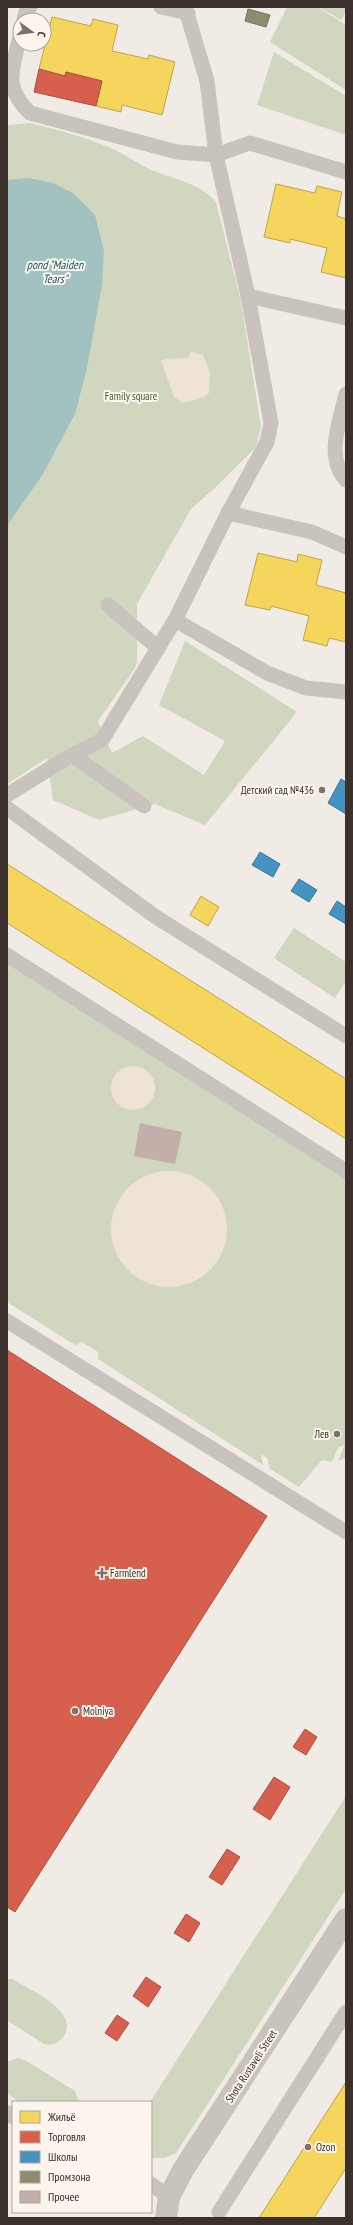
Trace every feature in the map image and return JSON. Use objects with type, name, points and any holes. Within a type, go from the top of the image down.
[{"type":"street","name":"Shota Rustaveli Street","points":[[166,2218],[169,2196],[183,2170],[346,1918]]},
{"type":"lane","points":[[7,795],[72,755],[102,740],[175,620],[228,513],[267,442],[271,423],[248,296],[216,155],[207,81],[187,10],[161,7]]},
{"type":"lane","points":[[16,52],[10,77],[17,101],[30,113],[177,152],[216,155],[250,143],[346,172]]},
{"type":"lane","points":[[248,296],[346,318]]},
{"type":"lane","points":[[346,394],[336,440],[336,464],[346,480]]},
{"type":"lane","points":[[228,513],[312,532],[346,547]]},
{"type":"lane","points":[[108,606],[158,648]]},
{"type":"lane","points":[[175,620],[267,674],[306,688],[346,692]]},
{"type":"lane","points":[[72,755],[144,806]]},
{"type":"lane","points":[[7,808],[156,917],[346,1036]]},
{"type":"lane","points":[[7,955],[346,1171]]},
{"type":"lane","points":[[7,1321],[346,1532]]},
{"type":"lane","points":[[219,2212],[346,2012]]},
{"type":"lane","points":[[152,2185],[169,2196]]},
{"type":"green space","points":[[287,7],[318,7],[346,25],[346,90],[270,42]]},
{"type":"green space","points":[[319,7],[346,7],[346,12],[341,20]]},
{"type":"green space","points":[[274,52],[346,96],[346,135],[257,105]]},
{"type":"green space","name":"Family square","points":[[30,123],[52,128],[106,146],[149,169],[193,185],[209,195],[216,202],[241,302],[261,427],[256,447],[218,485],[191,509],[137,604],[137,662],[135,668],[98,721],[112,753],[143,736],[204,775],[225,741],[159,705],[185,641],[297,712],[205,825],[155,804],[99,820],[53,800],[47,758],[7,784],[7,125]]},
{"type":"green space","points":[[294,928],[346,962],[346,981],[335,998],[274,958]]},
{"type":"green space","points":[[7,963],[346,1179],[346,1458],[338,1461],[345,1444],[338,1448],[332,1462],[322,1460],[299,1487],[270,1469],[267,1458],[261,1454],[263,1465],[98,1359],[98,1352],[82,1342],[75,1345],[7,1302]]},
{"type":"green space","points":[[346,1796],[346,1889],[176,2153],[165,2158],[152,2158],[152,2101],[151,2101]]},
{"type":"green space","points":[[7,1979],[13,1979],[30,1989],[60,2011],[65,2019],[67,2028],[63,2037],[59,2041],[52,2045],[44,2044],[7,2020]]},
{"type":"green space","points":[[18,2058],[25,2060],[75,2091],[79,2101],[18,2101],[7,2094],[7,2062]]},
{"type":"shaded area","points":[[191,352],[203,355],[210,373],[209,393],[204,397],[183,403],[174,397],[161,361],[165,359],[188,358]]},
{"type":"shaded area","points":[[133,1066],[145,1070],[151,1076],[155,1088],[151,1100],[145,1106],[133,1110],[121,1106],[115,1100],[111,1088],[115,1076],[121,1070]]},
{"type":"shaded area","points":[[169,1171],[191,1175],[201,1180],[210,1188],[218,1197],[223,1207],[227,1229],[223,1251],[218,1261],[210,1270],[201,1278],[191,1283],[169,1287],[147,1283],[137,1278],[128,1270],[120,1261],[115,1251],[111,1229],[115,1207],[120,1197],[128,1188],[137,1180],[147,1175]]},
{"type":"water","name":"pond \"Maiden Tears\"","points":[[28,178],[53,183],[73,193],[95,215],[104,251],[102,285],[87,368],[75,414],[43,474],[7,526],[7,180]]},
{"type":"building: Жильё","points":[[52,17],[91,26],[93,19],[118,25],[112,51],[148,59],[149,55],[175,62],[162,115],[122,105],[121,112],[96,106],[102,81],[66,72],[65,76],[39,69],[43,52],[52,52]]},
{"type":"building: Жильё","points":[[276,184],[315,193],[317,186],[342,192],[337,216],[346,219],[346,278],[321,272],[327,248],[290,239],[290,243],[264,237]]},
{"type":"building: Жильё","points":[[258,553],[297,562],[298,554],[322,560],[316,585],[346,593],[346,642],[329,638],[327,646],[303,640],[309,616],[271,606],[270,610],[245,605]]},
{"type":"building: Жильё","points":[[7,864],[346,1079],[346,1139],[7,923]]},
{"type":"building: Жильё","points":[[201,896],[219,907],[208,926],[190,915]]},
{"type":"building: Жильё","points":[[346,2082],[346,2168],[314,2218],[259,2218]]},
{"type":"building: Торговля","points":[[39,69],[65,76],[66,72],[102,81],[96,106],[34,92]]},
{"type":"building: Торговля","name":"Molniya","points":[[7,1350],[267,1516],[15,1912],[7,1907]]},
{"type":"building: Торговля","points":[[305,1729],[317,1737],[306,1755],[293,1747]]},
{"type":"building: Торговля","points":[[274,1777],[290,1787],[270,1820],[253,1809]]},
{"type":"building: Торговля","points":[[227,1849],[240,1857],[222,1885],[209,1877]]},
{"type":"building: Торговля","points":[[186,1914],[200,1923],[189,1942],[174,1933]]},
{"type":"building: Торговля","points":[[146,1977],[161,1987],[148,2007],[133,1996]]},
{"type":"building: Торговля","points":[[117,2015],[129,2023],[117,2041],[105,2033]]},
{"type":"building: Школы","points":[[341,779],[346,782],[346,814],[328,803]]},
{"type":"building: Школы","points":[[260,852],[280,864],[273,877],[252,865]]},
{"type":"building: Школы","points":[[299,879],[317,890],[309,902],[291,891]]},
{"type":"building: Школы","points":[[337,901],[346,907],[346,924],[329,914]]},
{"type":"building: Промзона","points":[[248,9],[270,15],[266,27],[245,21]]},
{"type":"building: Прочее","points":[[140,1123],[182,1132],[175,1164],[134,1156]]},
{"type":"place","name":"Детский сад №436","points":[[322,790]]},
{"type":"place","name":"Лев","points":[[337,1434]]},
{"type":"place","name":"Farmlend","points":[[102,1573]]},
{"type":"place","name":"Molniya","points":[[75,1711]]},
{"type":"place","name":"Ozon","points":[[308,2147]]}]
